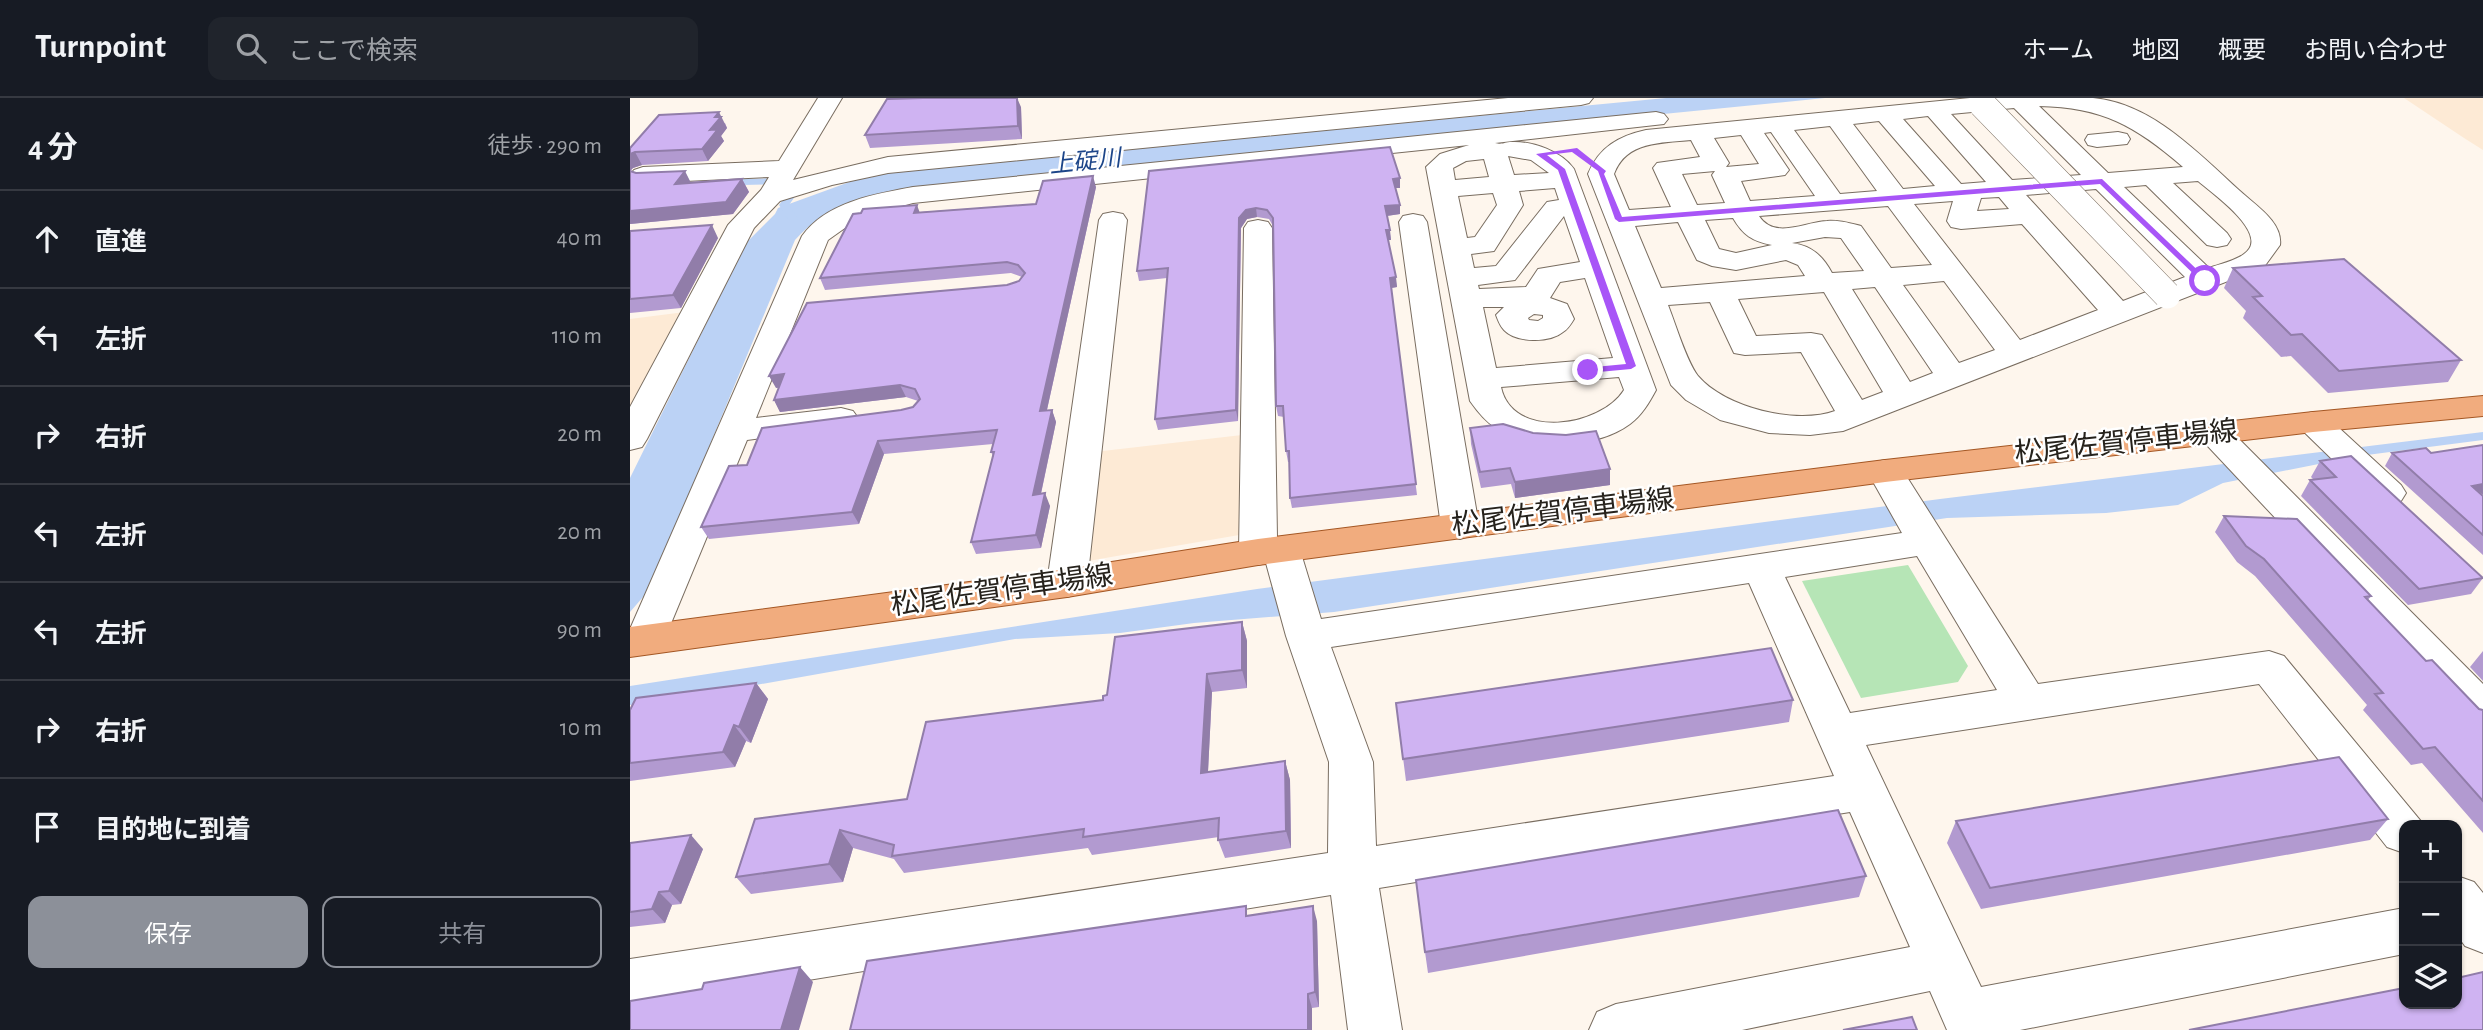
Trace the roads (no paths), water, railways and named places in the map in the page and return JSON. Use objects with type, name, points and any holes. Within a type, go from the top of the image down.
[{"type":"main road","name":"松尾佐賀停車場線","points":[[638,640],[1066,583],[1287,588],[1460,526],[1907,510],[2336,444],[2483,406]]},
{"type":"street","points":[[771,195],[830,98]]},
{"type":"street","points":[[630,439],[730,226],[771,195],[826,178],[888,165],[1581,98]]},
{"type":"street","points":[[2052,99],[2107,140],[2146,178],[2211,233],[2154,231]]},
{"type":"street","points":[[638,640],[734,430],[800,304],[816,236],[836,218],[873,203],[913,195],[1878,106],[1934,109],[2052,99],[2081,102],[2130,117],[2149,127],[2257,220],[2267,236],[2266,248],[2254,261],[1855,416],[1831,424],[1793,425],[1756,421],[1724,411],[1697,395],[1682,378],[1601,174],[1604,162],[1614,150],[1646,137]]},
{"type":"street","points":[[2019,100],[2205,281]]},
{"type":"street","points":[[1982,104],[2166,295]]},
{"type":"street","points":[[1515,151],[1618,137],[1646,137],[1836,118],[1878,106]]},
{"type":"street","points":[[1878,106],[1930,150],[1962,192],[1961,221],[2029,215]]},
{"type":"street","points":[[1934,109],[2118,314]]},
{"type":"street","points":[[1836,118],[2014,355]]},
{"type":"street","points":[[1778,124],[1833,202]]},
{"type":"street","points":[[1748,127],[1776,170],[1725,175],[1753,228],[1770,236],[1798,236],[1808,230],[1826,227],[1851,232],[1884,278],[1926,317],[1953,378]]},
{"type":"street","points":[[1699,132],[1716,163],[1666,168],[1707,254],[1716,260],[1738,263],[1772,252],[1794,253],[1809,260],[1828,283],[1903,398]]},
{"type":"street","points":[[1465,300],[1567,348],[1640,390],[1636,400],[1621,414],[1596,427],[1573,433],[1542,431],[1510,422],[1487,401],[1481,379],[1465,300],[1455,247],[1443,189],[1439,167],[1444,161],[1460,155],[1574,150],[1602,171]]},
{"type":"street","points":[[1515,151],[1557,163],[1596,268],[1567,348],[1593,393],[1536,400],[1542,431]]},
{"type":"street","points":[[1455,247],[1484,245],[1510,205],[1504,184],[1515,151]]},
{"type":"street","points":[[1805,163],[1831,160]]},
{"type":"street","points":[[643,174],[786,168]]},
{"type":"street","points":[[1619,219],[2203,173]]},
{"type":"street","points":[[1443,189],[1565,179]]},
{"type":"street","points":[[2132,210],[2181,205]]},
{"type":"street","points":[[1465,300],[1505,274],[1557,208],[1575,207]]},
{"type":"street","points":[[1066,583],[1113,220]]},
{"type":"street","points":[[1413,222],[1460,526]]},
{"type":"street","points":[[1258,228],[1287,588],[1351,762],[1352,871],[1375,1030]]},
{"type":"street","points":[[1465,300],[1500,296],[1524,298],[1541,290],[1548,275],[1596,268]]},
{"type":"street","points":[[1650,298],[1952,272]]},
{"type":"street","points":[[1720,292],[1745,346],[1811,342],[1855,416]]},
{"type":"street","points":[[1481,379],[1567,348]]},
{"type":"street","points":[[734,430],[867,415]]},
{"type":"street","points":[[2336,444],[2415,517]]},
{"type":"street","points":[[2238,458],[2483,711]]},
{"type":"street","points":[[1287,588],[1761,567],[1907,510],[2027,702]]},
{"type":"street","points":[[1761,567],[1971,1022],[2399,932]]},
{"type":"street","points":[[1839,732],[2269,667],[2399,827]]},
{"type":"street","points":[[630,984],[1866,790]]},
{"type":"street","points":[[1616,1030],[1944,964]]},
{"type":"water","name":"上碇川","points":[[1666,98],[1825,98],[901,189],[857,201],[831,212],[807,228],[795,240],[650,589],[630,612],[630,478],[746,243],[778,208],[855,180],[899,171]]},
{"type":"water","points":[[2483,432],[2483,440],[2359,456],[2223,483],[2178,505],[2106,513],[1947,518],[1334,612],[1194,623],[1120,633],[1015,639],[649,704],[630,705],[630,686],[1257,589],[1940,499]]},
{"type":"waterway","points":[[743,182],[782,181],[796,188],[784,205],[793,219]]}]
